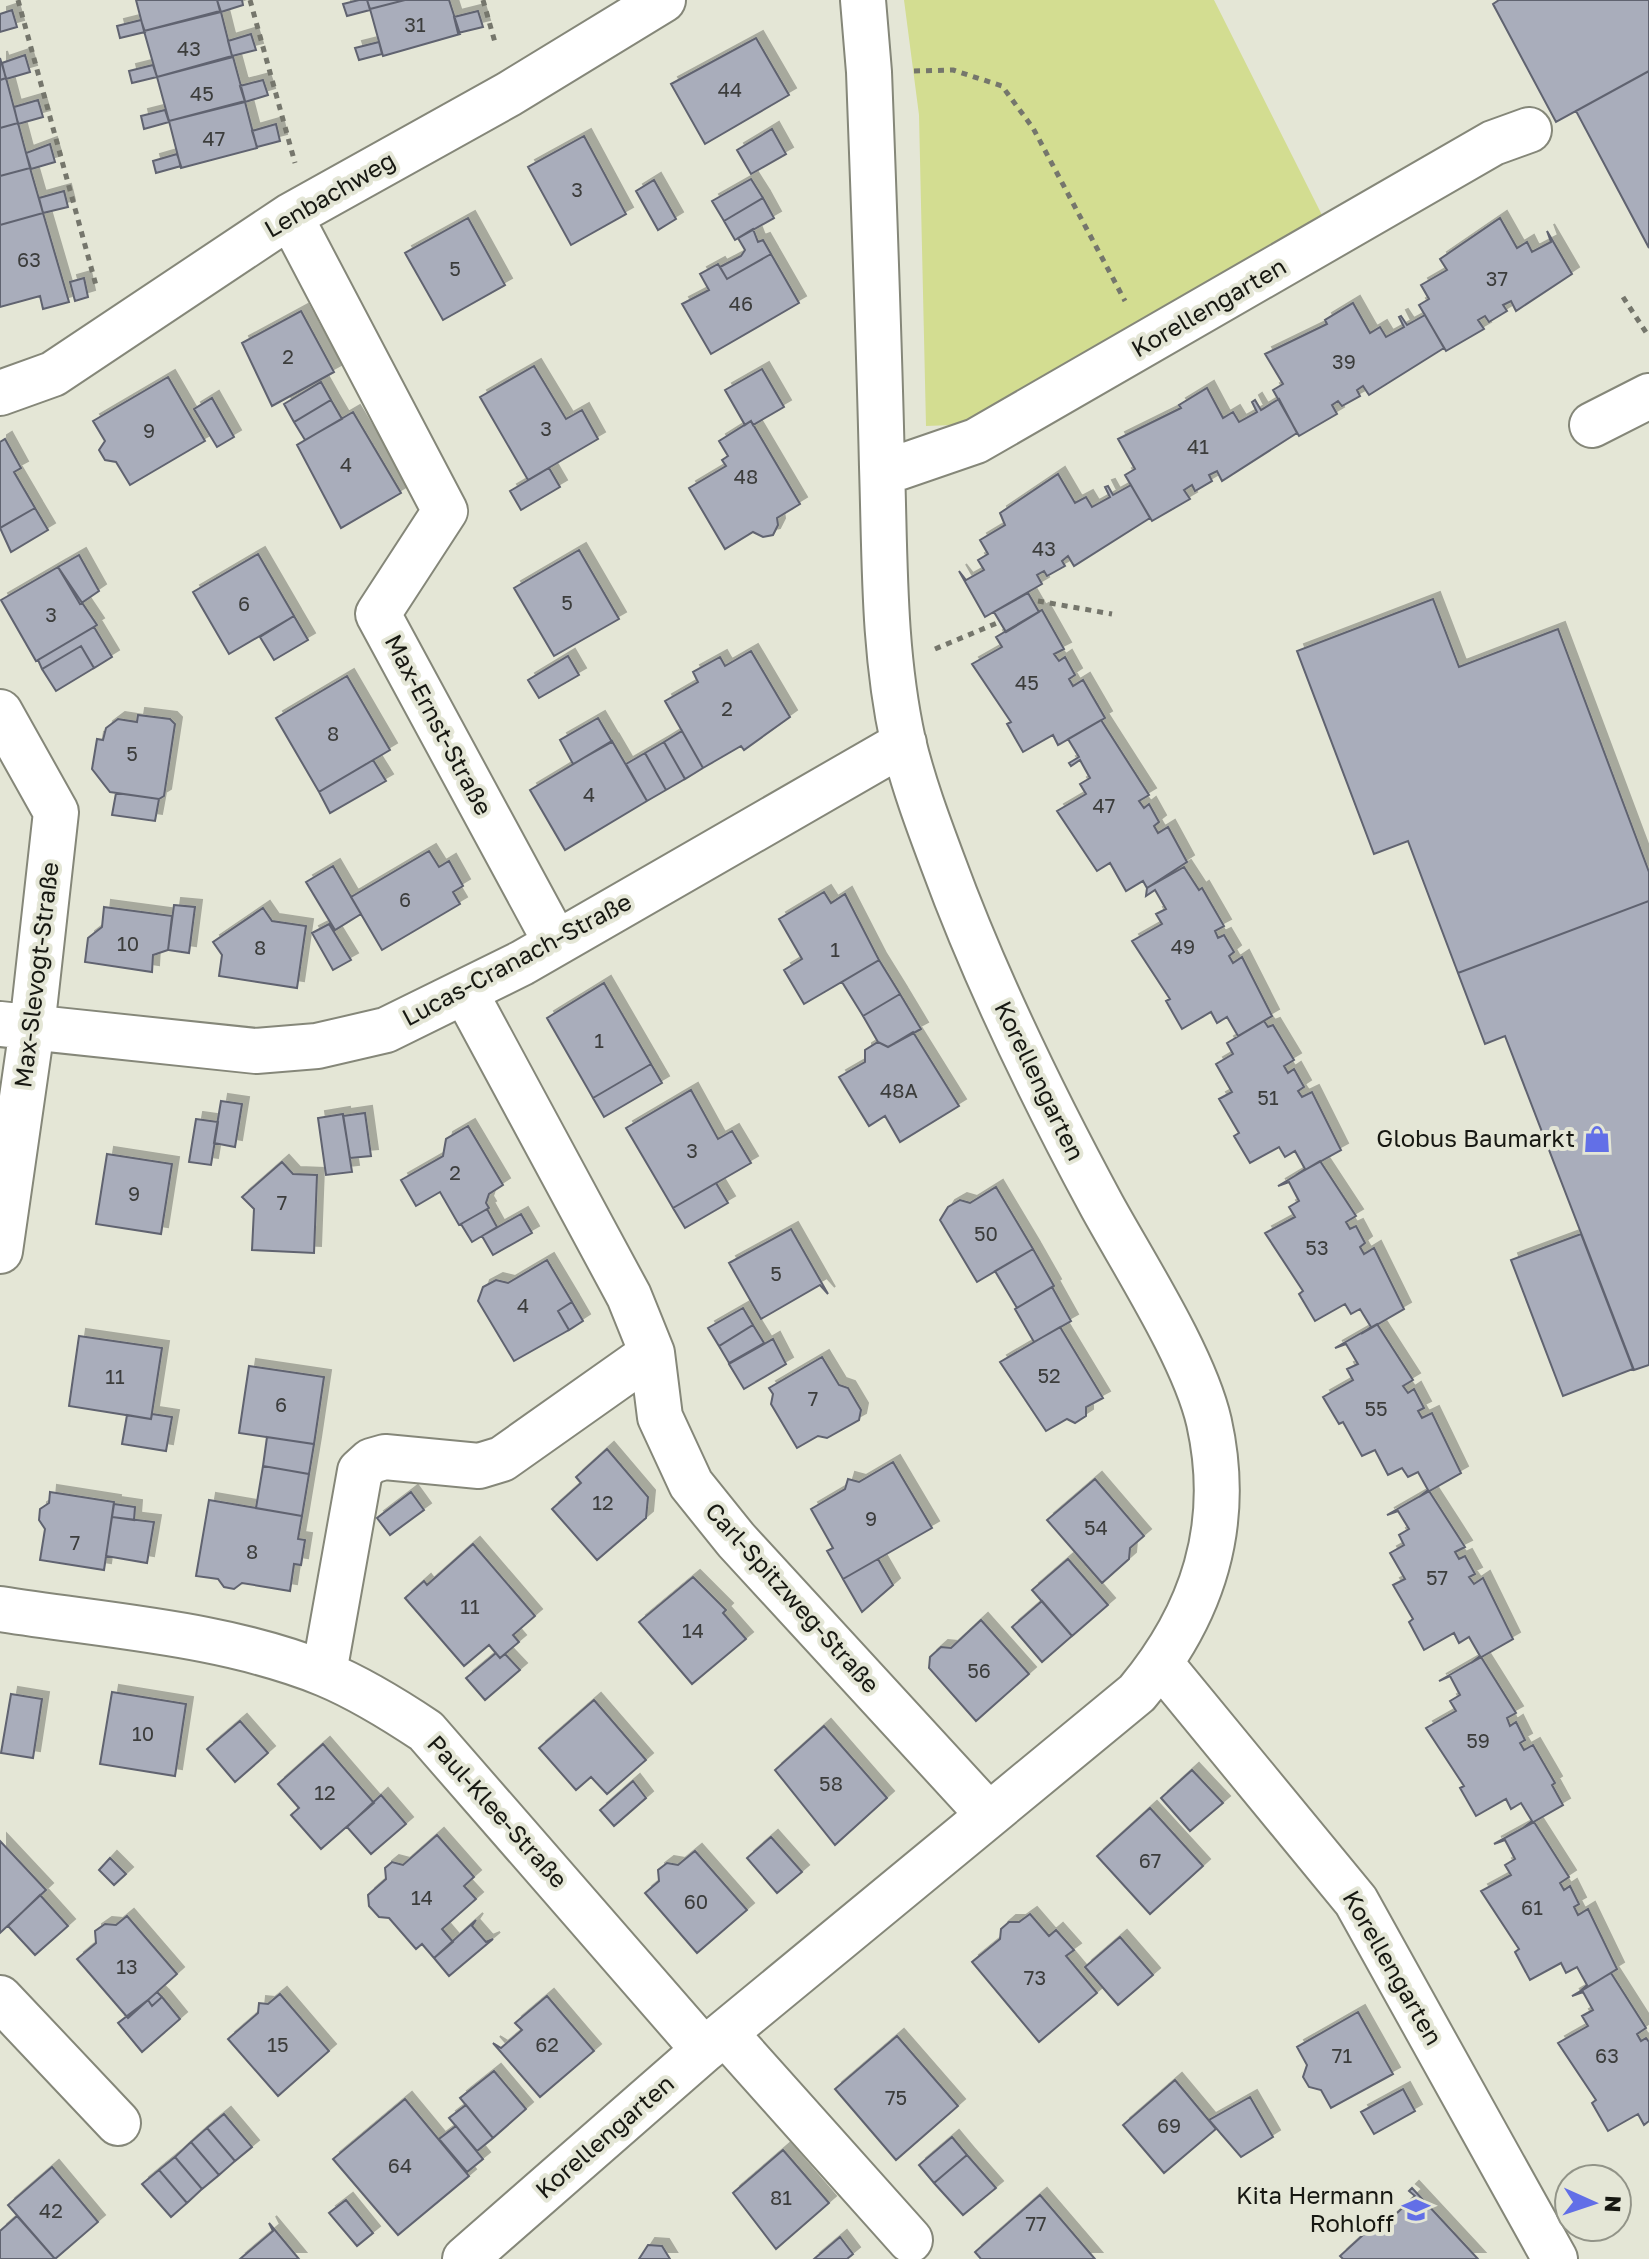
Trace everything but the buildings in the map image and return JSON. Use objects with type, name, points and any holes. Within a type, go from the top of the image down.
[{"type":"street","name":"Lenbachweg","points":[[0,393],[53,374],[298,211],[509,94],[663,0]]},
{"type":"street","name":"Korellengarten","points":[[484,2253],[715,2041],[987,1813],[1137,1693],[1161,1664],[1196,1604],[1214,1542],[1216,1478],[1208,1419],[1182,1355],[1037,1085],[968,932],[920,802],[904,743],[889,668],[869,72],[863,0]]},
{"type":"street","name":"Korellengarten","points":[[883,473],[976,441],[1493,143],[1529,130]]},
{"type":"street","name":"Max-Ernst-Straße","points":[[298,211],[445,511],[378,614],[555,941]]},
{"type":"street","points":[[1592,425],[1649,396]]},
{"type":"street","name":"Max-Slevogt-Straße","points":[[0,712],[56,812],[16,1026],[0,1251]]},
{"type":"street","name":"Lucas-Cranach-Straße","points":[[16,1026],[256,1051],[317,1046],[386,1030],[465,992],[904,743]]},
{"type":"street","name":"Carl-Spitzweg-Straße","points":[[465,992],[629,1296],[652,1353],[660,1417],[691,1484],[736,1540],[987,1813]]},
{"type":"street","points":[[324,1673],[360,1471],[371,1461],[385,1457],[479,1466],[502,1459],[652,1353]]},
{"type":"street","name":"Paul-Klee-Straße","points":[[0,1609],[210,1642],[324,1673],[377,1698],[426,1731],[715,2041]]},
{"type":"street","name":"Korellengarten","points":[[1161,1664],[1356,1901],[1555,2259]]},
{"type":"street","points":[[0,1998],[118,2123]]},
{"type":"street","points":[[715,2041],[910,2240]]},
{"type":"path","points":[[18,0],[109,337]]},
{"type":"path","points":[[250,0],[298,211]]},
{"type":"path","points":[[869,72],[953,70],[1002,86],[1033,128],[1149,343]]},
{"type":"path","points":[[1623,297],[1649,337]]},
{"type":"path","points":[[1038,601],[1112,614]]},
{"type":"path","points":[[889,668],[997,623]]},
{"type":"green space","points":[[904,0],[1214,0],[1328,227],[980,424],[926,426],[919,115]]},
{"type":"place","name":"Globus Baumarkt","points":[[1597,1139]]},
{"type":"place","name":"Kita Hermann Rohloff","points":[[1416,2210]]}]
